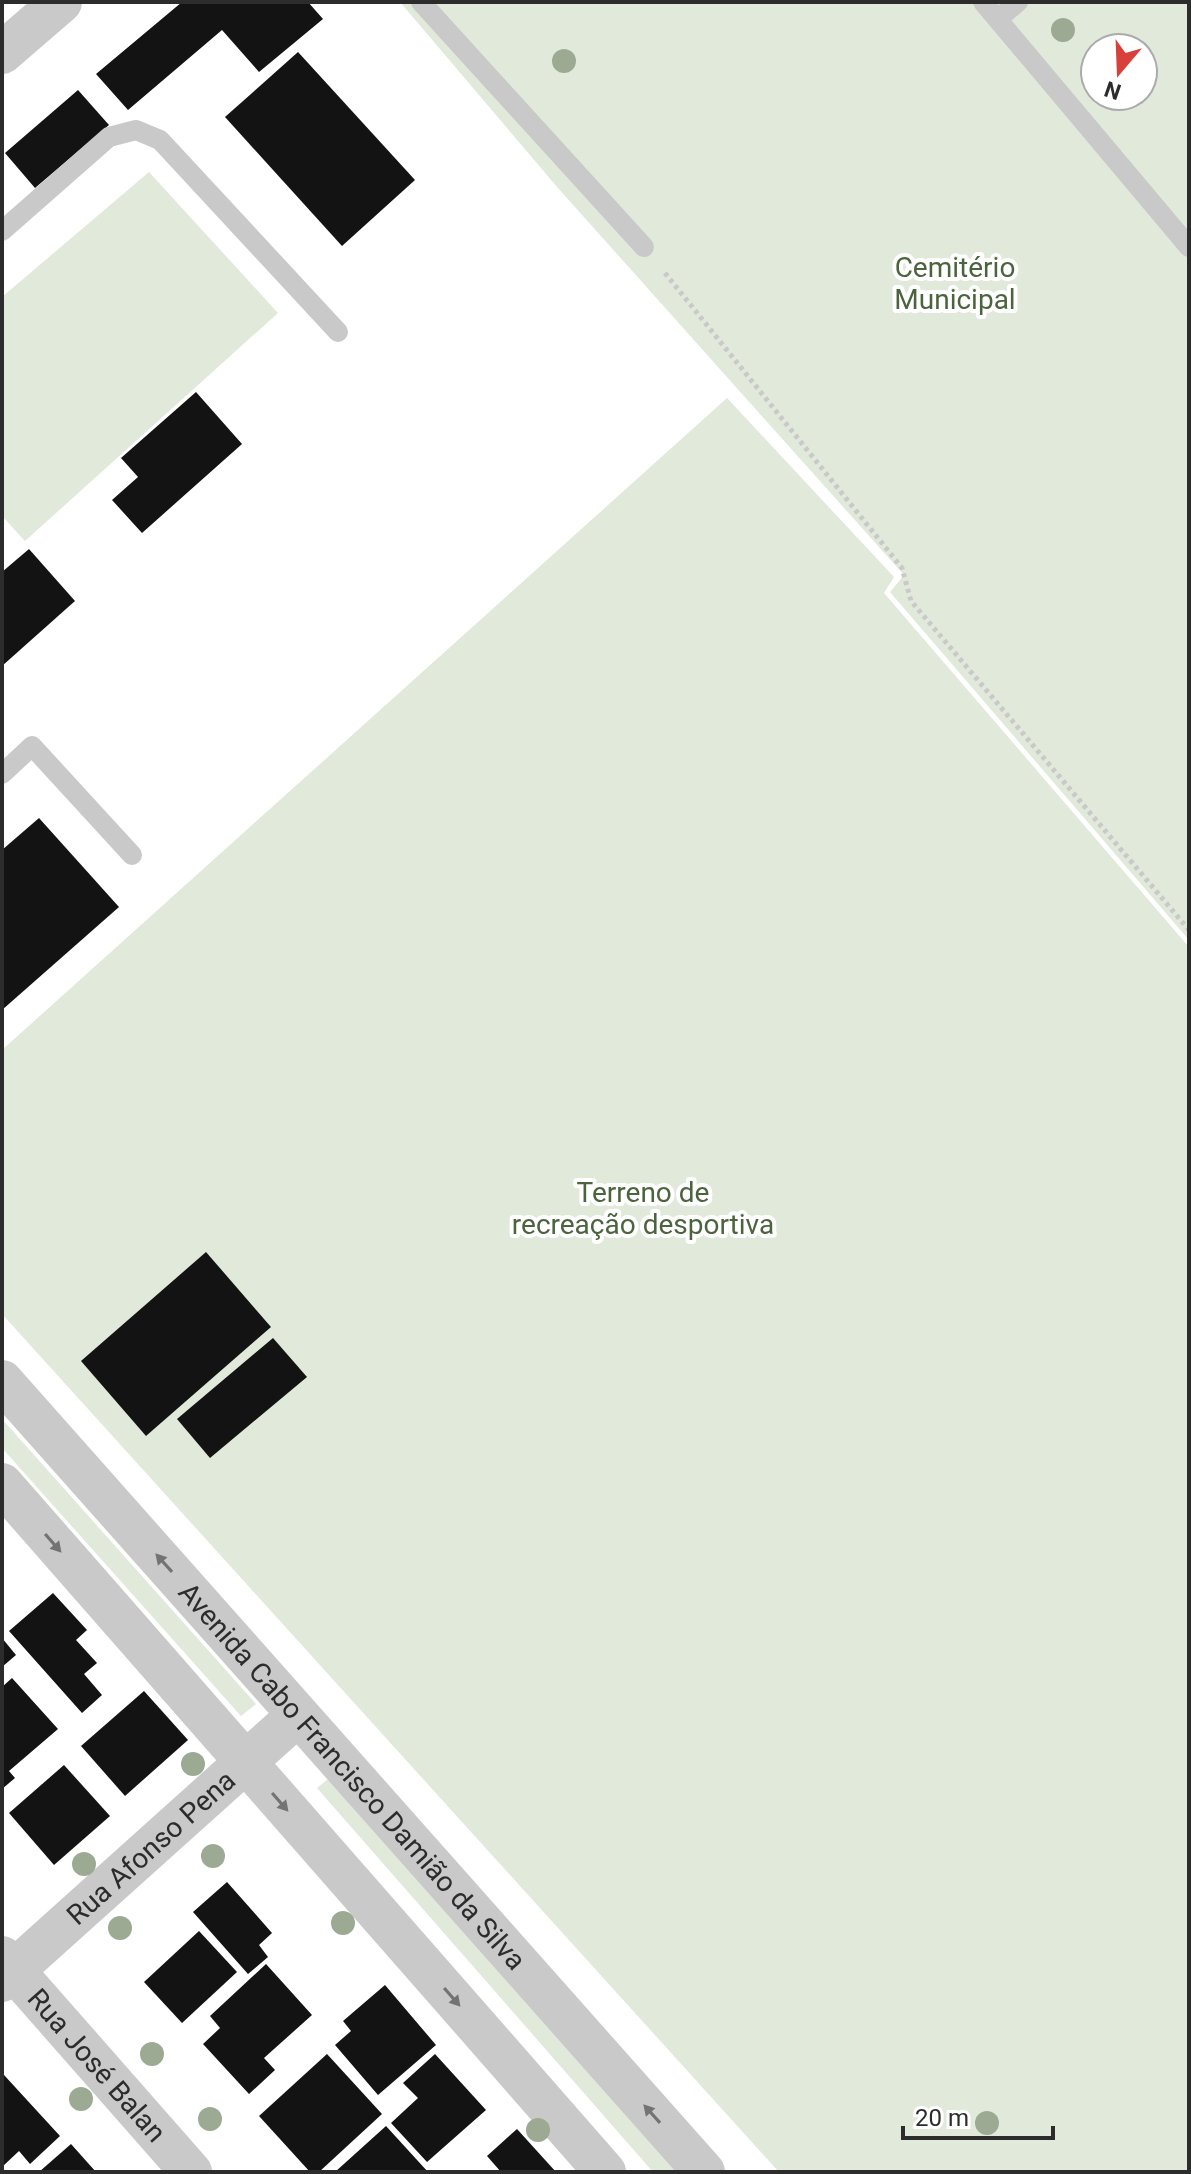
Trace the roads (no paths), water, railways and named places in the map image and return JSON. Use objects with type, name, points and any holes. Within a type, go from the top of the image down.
[{"type":"street","points":[[2,53],[61,2]]},
{"type":"street","name":"Avenida Cabo Francisco Damião da Silva","points":[[2,1381],[704,2172]]},
{"type":"street","points":[[2,1484],[605,2172]]},
{"type":"street","name":"Rua Afonso Pena","points":[[6,1969],[298,1715]]},
{"type":"street","name":"Rua José Balan","points":[[6,1969],[191,2172]]},
{"type":"lane","points":[[421,2],[644,247]]},
{"type":"lane","points":[[983,2],[1189,247]]},
{"type":"lane","points":[[998,19],[1018,2]]},
{"type":"lane","points":[[2,231],[109,137],[136,130],[160,140],[338,332]]},
{"type":"lane","points":[[2,774],[32,746],[132,855]]},
{"type":"park label","name":"Cemitério Municipal","points":[[955,283]]},
{"type":"park label","name":"Terreno de recreação desportiva","points":[[643,1208]]}]
